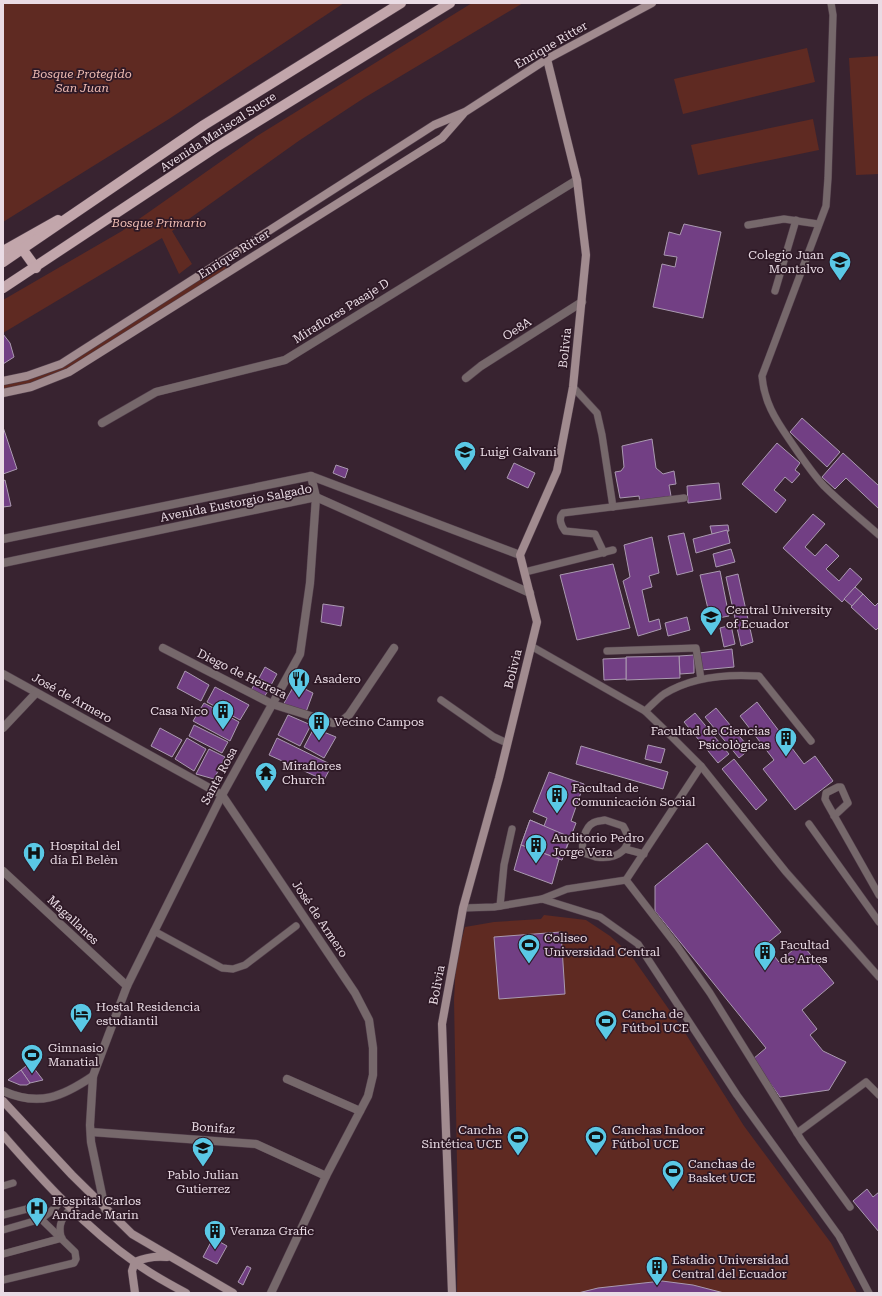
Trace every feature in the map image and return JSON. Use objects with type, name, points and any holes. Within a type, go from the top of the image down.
[{"type":"main road","name":"Avenida Mariscal Sucre","points":[[3,262],[23,250],[204,125],[401,3]]},
{"type":"main road","name":"Avenida Mariscal Sucre","points":[[3,288],[36,268],[216,147],[450,3]]},
{"type":"main road","points":[[3,252],[38,229],[90,203]]},
{"type":"main road","points":[[23,250],[36,268]]},
{"type":"street","name":"Enrique Ritter","points":[[3,381],[27,376],[61,364],[434,125],[465,112],[547,59],[652,3]]},
{"type":"street","name":"Bolivia","points":[[452,1293],[442,1024],[463,908],[499,778],[537,622],[520,555],[557,471],[573,387],[586,255],[577,180],[547,59]]},
{"type":"street","name":"Enrique Ritter","points":[[3,393],[31,387],[69,372],[442,138],[465,112]]},
{"type":"street","name":"Miraflores Pasaje D","points":[[102,423],[156,392],[285,360],[577,180]]},
{"type":"street","name":"Oe8A","points":[[466,378],[481,366],[582,302]]},
{"type":"street","name":"Avenida Eustorgio Salgado","points":[[3,539],[311,476],[520,555]]},
{"type":"street","name":"Santa Rosa","points":[[105,1209],[97,1174],[91,1132],[93,1076],[127,986],[222,794],[300,654],[310,583],[316,497],[311,476]]},
{"type":"street","name":"Avenida Eustorgio Salgado","points":[[3,564],[316,497],[530,593]]},
{"type":"street","name":"Diego de Herrera","points":[[163,648],[272,704],[333,723],[342,722],[349,715],[394,648]]},
{"type":"street","name":"José de Armero","points":[[3,674],[222,794],[355,993],[369,1020],[373,1048],[373,1075],[368,1096],[326,1176],[270,1293]]},
{"type":"street","points":[[3,728],[36,693]]},
{"type":"street","name":"Magallanes","points":[[3,871],[127,986]]},
{"type":"street","points":[[3,1091],[20,1098],[39,1099],[58,1096],[71,1091],[93,1076]]},
{"type":"street","points":[[287,1078],[360,1111]]},
{"type":"street","points":[[3,1101],[105,1209],[132,1234],[233,1293]]},
{"type":"street","name":"Bonifaz","points":[[91,1132],[256,1144],[326,1176]]},
{"type":"street","points":[[3,1135],[62,1199],[134,1262],[186,1293]]},
{"type":"street","points":[[134,1262],[156,1256],[171,1258]]},
{"type":"street","points":[[134,1262],[132,1271],[136,1293]]},
{"type":"lane","points":[[831,3],[828,178],[826,206],[762,376],[763,389],[767,403],[775,419],[810,469],[824,486],[879,535]]},
{"type":"lane","points":[[748,225],[784,219],[818,224]]},
{"type":"lane","points":[[775,291],[796,220]]},
{"type":"lane","points":[[573,387],[597,412],[602,434],[613,507]]},
{"type":"lane","points":[[604,553],[595,534],[565,530],[560,518],[563,513],[567,511],[684,498]]},
{"type":"lane","points":[[525,572],[613,550]]},
{"type":"lane","points":[[531,646],[645,711],[701,766],[786,872],[879,977]]},
{"type":"lane","points":[[607,651],[696,648],[701,679]]},
{"type":"lane","points":[[645,711],[664,694],[701,679],[739,675],[759,676],[811,741]]},
{"type":"lane","points":[[442,700],[494,737],[507,743]]},
{"type":"lane","points":[[463,908],[500,906],[542,899],[567,889],[626,880],[701,766]]},
{"type":"lane","points":[[834,816],[879,895]]},
{"type":"lane","points":[[605,820],[623,826],[627,835],[625,849],[621,853],[611,856],[597,857],[584,853],[582,844],[592,823],[605,820]]},
{"type":"lane","points":[[809,824],[879,922]]},
{"type":"lane","points":[[500,906],[504,865],[512,829]]},
{"type":"lane","points":[[625,849],[644,854]]},
{"type":"lane","points":[[626,880],[710,993],[797,1133],[850,1206]]},
{"type":"lane","points":[[542,899],[600,917],[638,944],[736,1095],[839,1236],[869,1293]]},
{"type":"lane","points":[[154,931],[222,968],[233,969],[245,965],[296,926]]},
{"type":"lane","points":[[797,1133],[866,1082],[879,1095]]},
{"type":"lane","points":[[3,1186],[13,1183]]},
{"type":"lane","points":[[3,1230],[41,1219],[55,1208],[62,1199]]},
{"type":"lane","points":[[62,1238],[59,1228],[62,1219],[72,1208]]},
{"type":"lane","points":[[3,1215],[28,1209],[62,1238],[75,1252],[75,1262],[3,1280]]},
{"type":"lane","points":[[3,1254],[62,1238]]},
{"type":"green space","name":"Bosque Protegido San Juan","points":[[3,3],[344,3],[169,119],[3,222]]},
{"type":"green space","name":"Bosque Primario","points":[[472,3],[523,3],[364,98],[300,140],[172,231],[192,264],[179,274],[162,238],[3,333],[3,300],[122,231],[257,136]]},
{"type":"green space","points":[[807,48],[815,82],[683,114],[674,79]]},
{"type":"green space","points":[[879,56],[879,174],[856,175],[849,58]]},
{"type":"green space","points":[[813,119],[819,150],[698,175],[691,145]]},
{"type":"green space","points":[[222,258],[228,270],[68,370],[28,385],[3,390],[3,383],[62,366]]},
{"type":"green space","points":[[544,915],[586,920],[610,936],[630,954],[682,1028],[744,1126],[831,1243],[857,1293],[457,1293],[458,1217],[454,1000],[456,961],[465,927],[494,922],[541,919]]},
{"type":"building","points":[[684,224],[721,232],[703,318],[653,307],[662,264],[675,267],[677,257],[664,255],[669,232],[680,235]]},
{"type":"building","points":[[3,334],[10,343],[14,357],[3,364]]},
{"type":"building","points":[[802,418],[840,452],[827,467],[790,432]]},
{"type":"building","points":[[3,427],[17,469],[3,474]]},
{"type":"building","points":[[652,439],[656,468],[663,474],[674,471],[676,484],[669,485],[671,496],[640,503],[639,496],[620,498],[615,472],[621,471],[624,467],[622,446]]},
{"type":"building","points":[[777,443],[800,463],[795,470],[800,474],[792,483],[785,477],[774,490],[786,500],[776,513],[742,484]]},
{"type":"building","points":[[843,453],[879,486],[879,509],[846,478],[835,489],[822,477]]},
{"type":"building","points":[[514,463],[535,473],[528,488],[507,478]]},
{"type":"building","points":[[336,465],[348,469],[345,478],[333,473]]},
{"type":"building","points":[[5,480],[11,506],[3,507],[3,481]]},
{"type":"building","points":[[719,483],[721,499],[688,503],[687,486]]},
{"type":"building","points":[[813,514],[825,524],[805,547],[815,556],[826,544],[839,556],[826,569],[839,581],[850,568],[862,579],[842,602],[783,548]]},
{"type":"building","points":[[728,525],[729,531],[712,534],[710,526]]},
{"type":"building","points":[[727,530],[730,543],[696,553],[693,539]]},
{"type":"building","points":[[684,533],[693,571],[677,575],[668,536]]},
{"type":"building","points":[[652,537],[659,573],[649,576],[652,587],[642,590],[649,622],[659,619],[661,629],[638,636],[623,581],[630,577],[624,545]]},
{"type":"building","points":[[731,549],[735,562],[716,567],[713,554]]},
{"type":"building","points":[[613,564],[630,628],[577,640],[560,575]]},
{"type":"building","points":[[720,571],[729,616],[713,619],[712,612],[709,613],[700,575]]},
{"type":"building","points":[[738,574],[753,642],[741,646],[726,577]]},
{"type":"building","points":[[855,587],[863,594],[852,606],[844,599]]},
{"type":"building","points":[[863,594],[875,606],[879,602],[879,627],[876,630],[851,607]]},
{"type":"building","points":[[323,604],[344,607],[341,626],[321,622]]},
{"type":"building","points":[[687,617],[690,630],[668,636],[665,623]]},
{"type":"building","points":[[731,625],[735,644],[724,647],[720,628]]},
{"type":"building","points":[[732,649],[734,667],[701,670],[699,653]]},
{"type":"building","points":[[694,655],[694,673],[680,674],[679,656]]},
{"type":"building","points":[[679,656],[680,678],[626,680],[626,657]]},
{"type":"building","points":[[626,658],[626,679],[604,680],[603,659]]},
{"type":"building","points":[[265,667],[277,674],[271,685],[259,678]]},
{"type":"building","points":[[185,671],[209,685],[201,701],[177,688]]},
{"type":"building","points":[[257,680],[270,688],[264,697],[251,690]]},
{"type":"building","name":"Asadero","points":[[295,684],[313,693],[306,712],[283,705]]},
{"type":"building","points":[[215,687],[249,705],[240,720],[207,702]]},
{"type":"building","name":"Facultad de Ciencias Psicològicas","points":[[757,702],[804,764],[815,756],[833,781],[795,810],[763,769],[774,760],[740,716]]},
{"type":"building","name":"Casa Nico","points":[[204,703],[239,722],[230,741],[193,721]]},
{"type":"building","points":[[716,708],[750,749],[739,758],[705,717]]},
{"type":"building","points":[[695,713],[729,754],[718,763],[684,722]]},
{"type":"building","points":[[288,715],[311,725],[300,746],[278,735]]},
{"type":"building","points":[[194,725],[228,742],[222,753],[189,736]]},
{"type":"building","points":[[160,728],[182,740],[172,757],[151,746]]},
{"type":"building","name":"Vecino Campos","points":[[314,728],[336,737],[324,758],[304,747]]},
{"type":"building","points":[[187,738],[206,749],[194,771],[175,759]]},
{"type":"building","points":[[277,738],[332,765],[324,780],[269,755]]},
{"type":"building","points":[[648,745],[665,749],[661,763],[645,759]]},
{"type":"building","points":[[581,746],[668,772],[663,789],[576,764]]},
{"type":"building","points":[[209,749],[225,757],[214,779],[196,774]]},
{"type":"building","points":[[734,759],[767,800],[756,810],[722,769]]},
{"type":"building","name":"Facultad de Comunicación Social","points":[[549,772],[584,784],[571,821],[576,823],[562,860],[521,845],[530,820],[544,826],[547,818],[533,812]]},
{"type":"building","name":"Facultad de Comunicación Social","points":[[530,820],[570,837],[562,860],[521,845]]},
{"type":"building","name":"Facultad de Artes","points":[[707,843],[781,932],[765,945],[779,962],[801,943],[834,983],[802,1010],[817,1029],[810,1035],[823,1051],[846,1062],[829,1090],[780,1097],[753,1059],[766,1048],[655,911],[655,886]]},
{"type":"building","name":"Auditorio Pedro Jorge Vera","points":[[521,845],[559,859],[552,884],[514,870]]},
{"type":"building","name":"Coliseo Universidad Central","points":[[561,932],[565,994],[499,999],[494,937]]},
{"type":"building","name":"Gimnasio Manatial","points":[[30,1063],[43,1080],[30,1083],[21,1070]]},
{"type":"building","points":[[21,1070],[30,1083],[27,1085],[20,1085],[8,1080]]},
{"type":"building","points":[[867,1189],[873,1197],[879,1192],[879,1232],[853,1201]]},
{"type":"building","name":"Veranza Grafic","points":[[213,1238],[227,1246],[217,1264],[203,1257]]},
{"type":"building","points":[[247,1266],[251,1268],[243,1285],[238,1282]]},
{"type":"building","name":"Estadio Universidad Central del Ecuador","points":[[662,1281],[693,1285],[724,1293],[578,1293],[598,1288]]},
{"type":"place","name":"Colegio Juan Montalvo","points":[[840,282]]},
{"type":"place","name":"Luigi Galvani","points":[[465,472]]},
{"type":"place","name":"Central University of Ecuador","points":[[711,636]]},
{"type":"place","name":"Asadero","points":[[299,698]]},
{"type":"place","name":"Casa Nico","points":[[223,730]]},
{"type":"place","name":"Vecino Campos","points":[[319,742]]},
{"type":"place","name":"Facultad de Ciencias Psicològicas","points":[[786,758]]},
{"type":"place","name":"Miraflores Church","points":[[266,792]]},
{"type":"place","name":"Facultad de Comunicación Social","points":[[557,814]]},
{"type":"place","name":"Auditorio Pedro Jorge Vera","points":[[536,864]]},
{"type":"place","name":"Hospital del día El Belėn","points":[[34,872]]},
{"type":"place","name":"Coliseo Universidad Central","points":[[529,964]]},
{"type":"place","name":"Facultad de Artes","points":[[765,972]]},
{"type":"place","name":"Hostal Residencia estudiantil","points":[[81,1034]]},
{"type":"place","name":"Cancha de Fútbol UCE","points":[[606,1040]]},
{"type":"place","name":"Gimnasio Manatial","points":[[32,1074]]},
{"type":"place","name":"Cancha Sintética UCE","points":[[518,1156]]},
{"type":"place","name":"Canchas Indoor Fútbol UCE","points":[[596,1156]]},
{"type":"place","name":"Pablo Julian Gutierrez","points":[[203,1168]]},
{"type":"place","name":"Canchas de Basket UCE","points":[[673,1190]]},
{"type":"place","name":"Hospital Carlos Andrade Marin","points":[[37,1228]]},
{"type":"place","name":"Veranza Grafic","points":[[215,1250]]},
{"type":"place","name":"Estadio Universidad Central del Ecuador","points":[[657,1286]]}]
